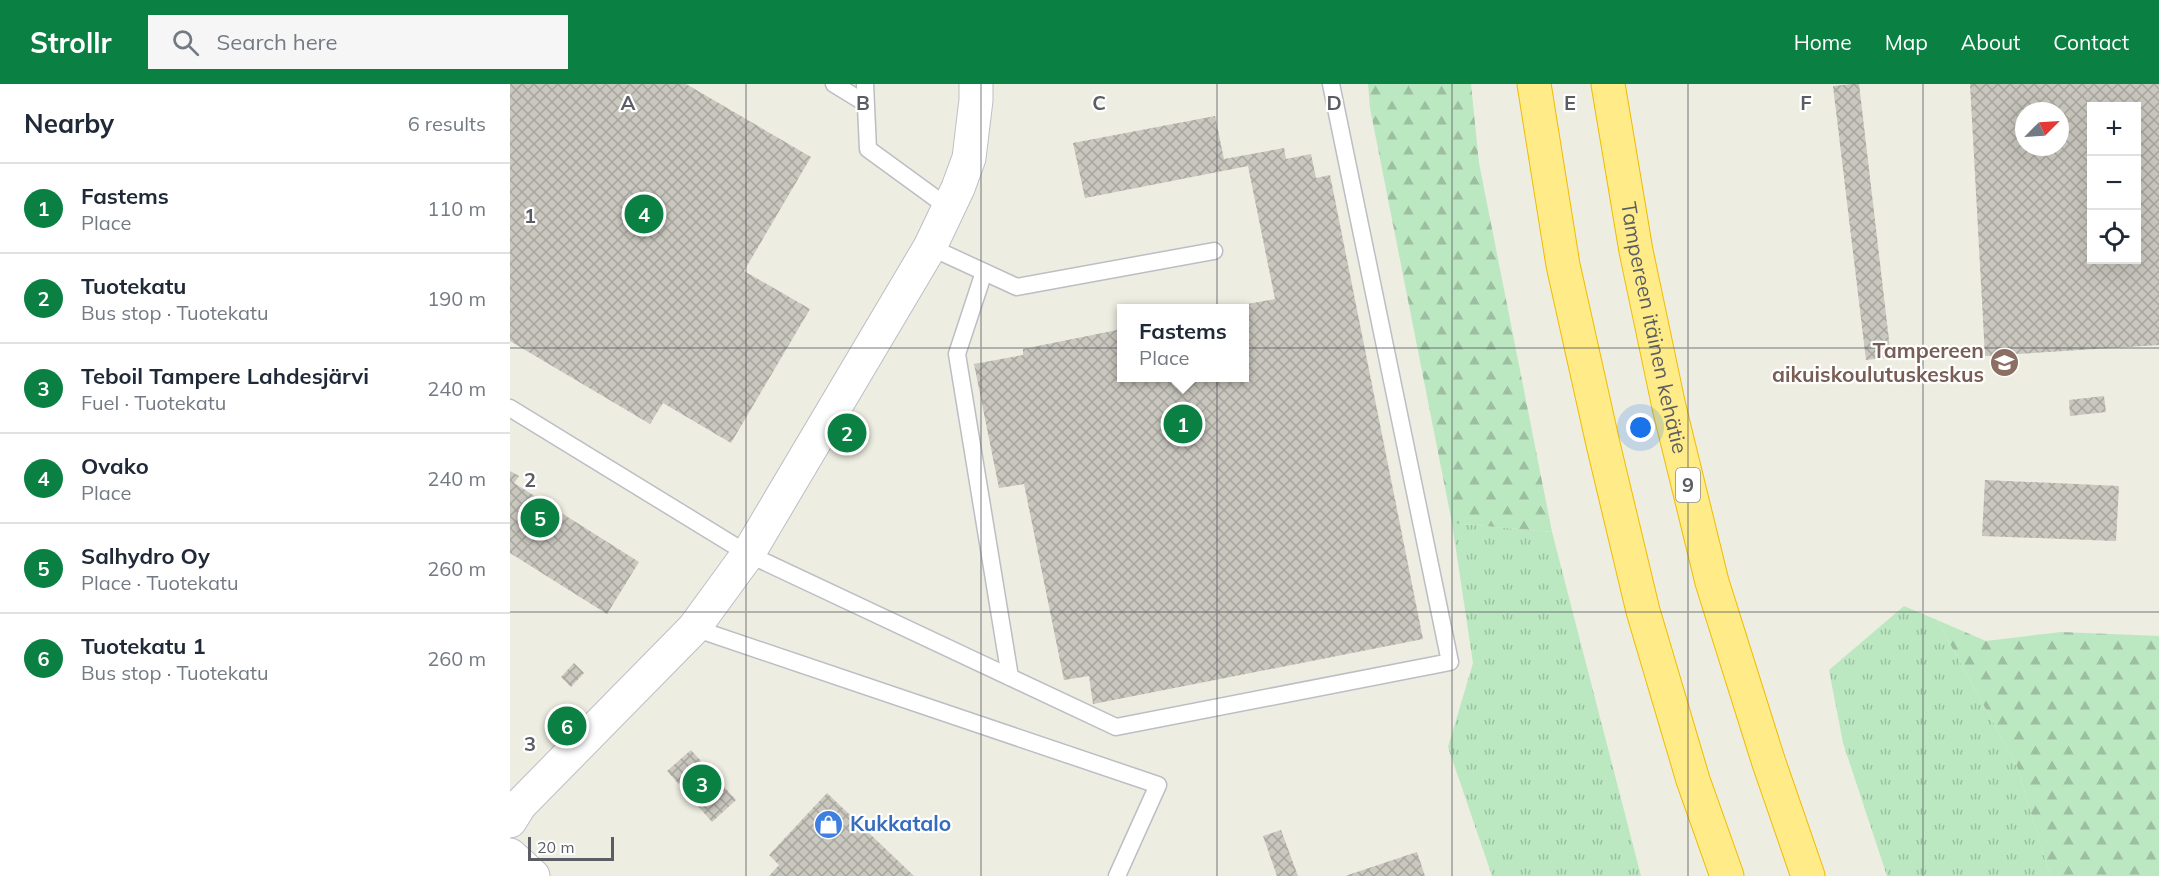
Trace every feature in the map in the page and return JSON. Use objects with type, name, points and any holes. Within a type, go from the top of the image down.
[{"type":"highway","points":[[1534,84],[1563,265],[1640,600],[1693,780],[1727,876]]},
{"type":"highway","name":"Tampereen itäinen kehätie","points":[[1608,84],[1636,251],[1669,407],[1712,582],[1768,760],[1808,876]]},
{"type":"street","points":[[510,821],[520,805],[694,628],[748,554],[930,247],[949,208],[969,158],[976,84]]},
{"type":"street","points":[[510,855],[533,876]]},
{"type":"lane","points":[[834,84],[866,103]]},
{"type":"lane","points":[[865,84],[868,149],[949,208]]},
{"type":"lane","points":[[510,408],[748,554],[1116,727],[1450,662],[1331,84]]},
{"type":"lane","points":[[930,247],[1017,287],[1214,251]]},
{"type":"lane","points":[[984,272],[957,354],[1010,678]]},
{"type":"lane","points":[[694,628],[1158,785],[1117,876]]},
{"type":"green space","points":[[1368,84],[1471,84],[1479,163],[1552,532],[1452,523],[1370,108]]},
{"type":"green space","points":[[1452,523],[1552,532],[1641,876],[1492,876],[1448,747],[1473,663]]},
{"type":"green space","points":[[1904,606],[1937,620],[2017,766],[2050,876],[1887,876],[1843,743],[1829,670]]},
{"type":"green space","points":[[1937,620],[1986,641],[2061,632],[2159,636],[2159,876],[2050,876],[2017,766]]},
{"type":"building","points":[[510,84],[686,84],[811,157],[744,271],[810,309],[731,443],[663,403],[650,424],[510,341]]},
{"type":"building","points":[[1859,84],[1891,357],[1866,360],[1833,86]]},
{"type":"building","points":[[1970,84],[2159,84],[2159,345],[1985,356]]},
{"type":"building","points":[[1215,116],[1224,159],[1284,148],[1286,159],[1311,154],[1316,178],[1330,175],[1423,639],[1093,704],[1089,676],[1064,680],[1024,484],[999,488],[974,364],[1023,355],[1023,349],[1117,330],[1117,382],[1249,382],[1248,304],[1275,299],[1248,166],[1085,198],[1073,143]]},
{"type":"building","points":[[2104,396],[2106,412],[2070,416],[2069,400]]},
{"type":"building","points":[[510,471],[519,476],[514,483],[639,562],[607,614],[510,553]]},
{"type":"building","points":[[1985,480],[2119,486],[2116,541],[1982,536]]},
{"type":"building","points":[[574,663],[584,673],[571,687],[561,677]]},
{"type":"building","points":[[691,750],[736,800],[712,822],[667,771]]},
{"type":"building","name":"Kukkatalo","points":[[827,793],[914,876],[769,876],[779,865],[769,855]]},
{"type":"building","points":[[1281,830],[1298,876],[1277,876],[1263,836]]},
{"type":"building","points":[[1417,852],[1425,876],[1345,876]]},
{"type":"place","name":"Ovako","points":[[644,214]]},
{"type":"place","name":"Tampereen aikuiskoulutuskeskus","points":[[2005,363]]},
{"type":"place","name":"Fastems","points":[[1183,424]]},
{"type":"place","name":"Tuotekatu","points":[[847,433]]},
{"type":"place","name":"Salhydro Oy","points":[[540,518]]},
{"type":"place","name":"Tuotekatu 1","points":[[567,726]]},
{"type":"place","name":"Teboil Tampere Lahdesjärvi","points":[[702,784]]},
{"type":"place","name":"Kukkatalo","points":[[829,824]]}]
